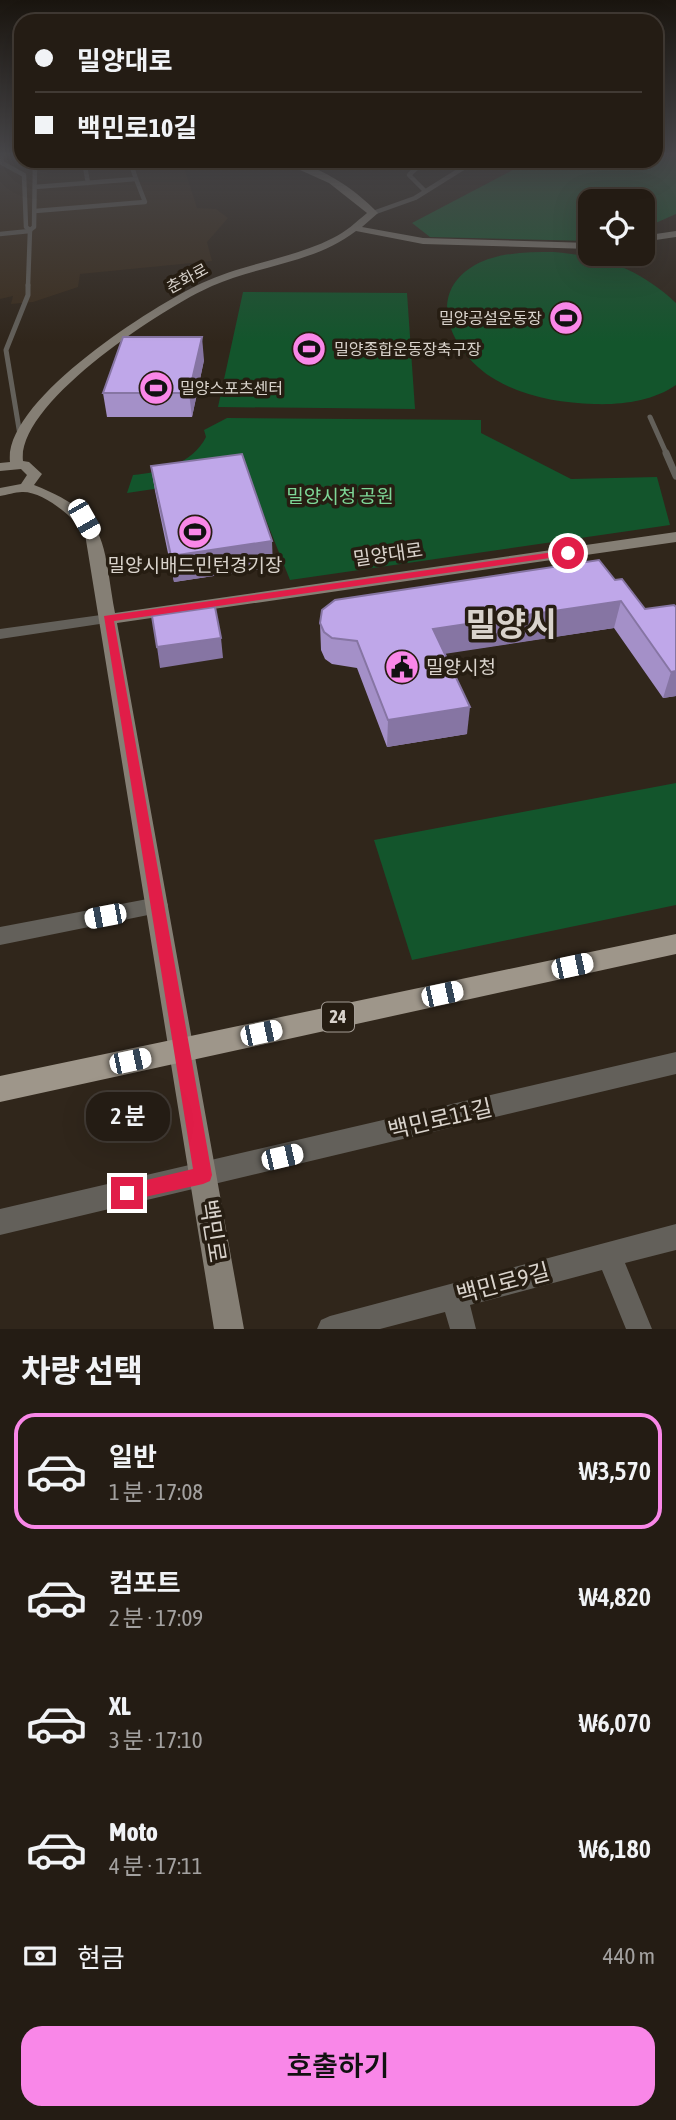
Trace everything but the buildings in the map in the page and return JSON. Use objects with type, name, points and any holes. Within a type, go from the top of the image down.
[{"type":"main road","name":"24","points":[[0,1089],[676,944]]},
{"type":"street","name":"춘화로","points":[[17,464],[15,450],[20,435],[36,411],[71,377],[130,331],[190,292],[230,275],[320,247],[368,217]]},
{"type":"street","points":[[354,228],[423,242],[578,246]]},
{"type":"street","points":[[655,237],[676,234]]},
{"type":"street","points":[[0,467],[17,464],[30,467],[35,474],[26,487],[0,492]]},
{"type":"street","name":"백민로","points":[[26,487],[62,503],[84,519],[93,534],[229,1329]]},
{"type":"street","name":"밀양대로","points":[[108,619],[676,537]]},
{"type":"street","points":[[0,634],[108,619]]},
{"type":"street","points":[[0,936],[158,905]]},
{"type":"street","name":"백민로11길","points":[[0,1222],[676,1063]]},
{"type":"street","name":"백민로9길","points":[[330,1329],[676,1237]]},
{"type":"street","points":[[609,1255],[639,1329]]},
{"type":"street","points":[[454,1296],[463,1329]]},
{"type":"lane","points":[[26,217],[26,227],[30,233]]},
{"type":"lane","points":[[20,435],[6,350],[28,295],[30,233],[34,227],[35,217]]},
{"type":"lane","points":[[0,236],[30,233]]},
{"type":"lane","points":[[650,417],[676,476]]},
{"type":"shaded area","points":[[0,217],[228,218],[207,242],[212,261],[80,274],[78,287],[33,302],[11,304],[13,296],[0,299]]},
{"type":"green space","points":[[423,217],[578,217],[578,241],[430,237],[412,223]]},
{"type":"green space","points":[[655,217],[669,217],[655,223]]},
{"type":"green space","points":[[554,252],[578,255],[578,266],[620,266],[649,281],[676,303],[676,385],[657,395],[626,403],[569,402],[531,395],[507,386],[481,370],[457,342],[450,325],[447,309],[450,293],[459,278],[475,265],[494,257]]},
{"type":"green space","points":[[243,292],[407,293],[415,409],[218,407]]},
{"type":"green space","name":"밀양시청 공원","points":[[227,418],[481,420],[481,433],[571,479],[657,477],[670,525],[290,580],[248,475],[127,493],[133,475],[165,469],[184,460],[193,454],[206,437],[204,430]]},
{"type":"green space","points":[[676,783],[676,905],[412,960],[374,840]]},
{"type":"place","name":"밀양공설운동장","points":[[566,318]]},
{"type":"place","name":"밀양종합운동장축구장","points":[[309,349]]},
{"type":"place","name":"밀양스포츠센터","points":[[156,388]]},
{"type":"place","name":"밀양시배드민턴경기장","points":[[195,532]]},
{"type":"place","name":"밀양시청","points":[[402,667]]},
{"type":"district","name":"밀양시","points":[[511,624]]},
{"type":"route","points":[[127,1193],[203,1175],[108,619],[568,553]]}]
